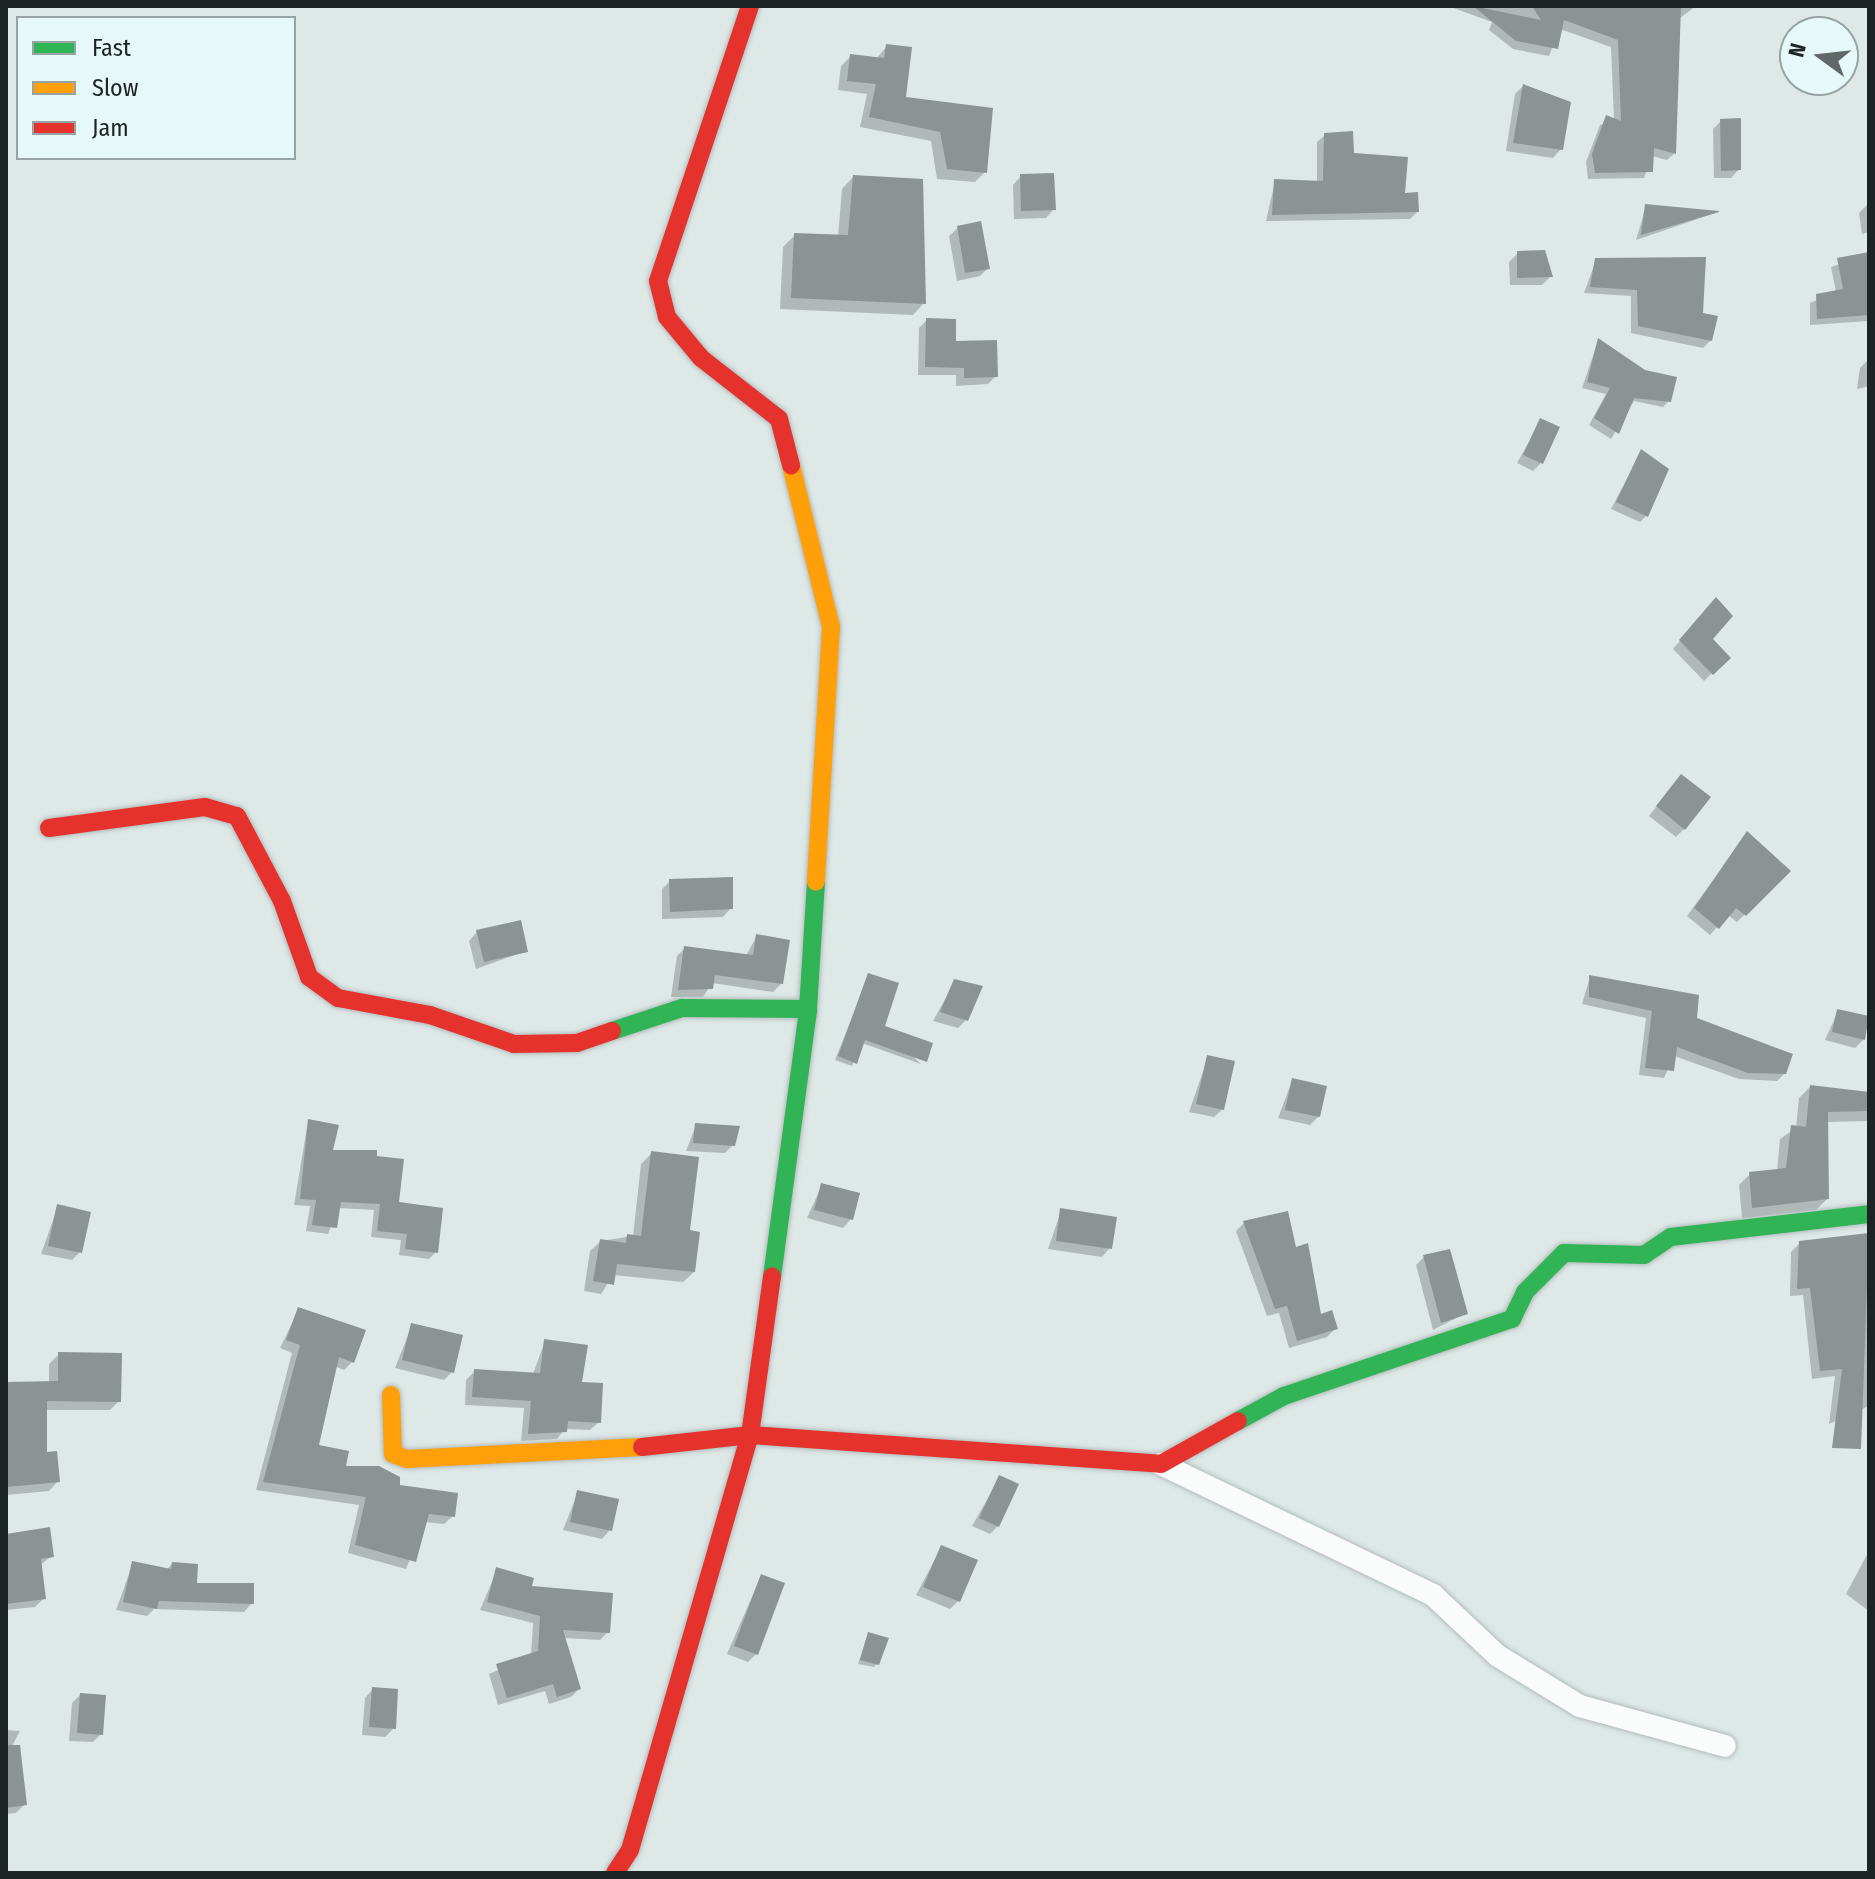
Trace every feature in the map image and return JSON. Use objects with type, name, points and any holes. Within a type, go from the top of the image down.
[{"type":"street","points":[[615,1873],[630,1850],[750,1435],[808,1009],[831,627],[779,419],[701,358],[667,317],[658,281],[750,6]]},
{"type":"street","points":[[49,828],[205,807],[237,816],[282,901],[309,977],[338,998],[430,1015],[514,1044],[577,1043],[682,1008],[808,1009]]},
{"type":"street","points":[[1161,1464],[1284,1396],[1512,1319],[1525,1292],[1564,1253],[1644,1255],[1671,1237],[1869,1214]]},
{"type":"street","points":[[391,1395],[393,1454],[407,1459],[725,1443],[750,1435],[1161,1464],[1433,1595],[1498,1656],[1580,1706],[1725,1746]]},
{"type":"building","points":[[1473,6],[1541,20],[1532,6],[1681,6],[1676,154],[1654,148],[1653,172],[1595,173],[1592,154],[1606,115],[1621,121],[1618,40],[1564,20],[1558,49],[1516,41]]},
{"type":"building","points":[[886,44],[912,47],[906,97],[993,108],[987,173],[947,169],[940,132],[869,117],[876,84],[847,81],[850,54],[884,58]]},
{"type":"building","points":[[1523,84],[1571,102],[1563,150],[1513,143]]},
{"type":"building","points":[[1741,118],[1741,170],[1721,171],[1720,119]]},
{"type":"building","points":[[1353,131],[1354,153],[1408,157],[1405,193],[1418,192],[1419,212],[1272,215],[1274,179],[1323,181],[1324,133]]},
{"type":"building","points":[[1054,173],[1056,210],[1021,211],[1020,174]]},
{"type":"building","points":[[853,175],[923,179],[926,304],[791,298],[794,233],[848,235]]},
{"type":"building","points":[[1645,204],[1719,211],[1719,212],[1641,235]]},
{"type":"building","points":[[981,221],[990,269],[965,273],[957,226]]},
{"type":"building","points":[[1545,250],[1553,277],[1517,278],[1517,251]]},
{"type":"building","points":[[1869,252],[1869,315],[1817,319],[1816,294],[1843,289],[1837,258]]},
{"type":"building","points":[[1706,257],[1703,313],[1718,316],[1712,341],[1638,326],[1637,290],[1590,287],[1595,258]]},
{"type":"building","points":[[926,318],[956,319],[956,341],[997,340],[998,377],[964,378],[964,368],[925,367]]},
{"type":"building","points":[[1598,338],[1645,370],[1677,377],[1671,402],[1634,398],[1619,434],[1594,418],[1610,388],[1587,382]]},
{"type":"building","points":[[1540,418],[1560,427],[1543,464],[1523,455]]},
{"type":"building","points":[[1641,449],[1669,469],[1648,517],[1616,502]]},
{"type":"building","points":[[1716,597],[1733,616],[1713,639],[1731,658],[1713,675],[1679,640]]},
{"type":"building","points":[[1681,774],[1711,797],[1685,830],[1656,806]]},
{"type":"building","points":[[1747,831],[1791,871],[1746,916],[1736,908],[1719,929],[1694,908]]},
{"type":"building","points":[[733,877],[733,909],[670,912],[669,879]]},
{"type":"building","points":[[521,920],[528,952],[484,962],[476,930]]},
{"type":"building","points":[[756,934],[790,940],[783,984],[715,975],[713,989],[678,990],[684,946],[753,955]]},
{"type":"building","points":[[868,973],[899,983],[885,1026],[933,1043],[927,1062],[865,1040],[857,1064],[838,1056]]},
{"type":"building","points":[[1589,975],[1699,995],[1697,1018],[1793,1054],[1786,1074],[1748,1073],[1677,1047],[1674,1071],[1645,1068],[1652,1011],[1589,997]]},
{"type":"building","points":[[954,979],[983,986],[968,1021],[940,1012]]},
{"type":"building","points":[[1837,1009],[1869,1016],[1865,1040],[1832,1032]]},
{"type":"building","points":[[1207,1055],[1235,1061],[1224,1110],[1196,1104]]},
{"type":"building","points":[[1292,1078],[1327,1086],[1320,1117],[1285,1110]]},
{"type":"building","points":[[1810,1085],[1869,1092],[1869,1111],[1828,1112],[1829,1199],[1752,1208],[1749,1172],[1786,1168],[1791,1125],[1806,1127]]},
{"type":"building","points":[[308,1119],[339,1125],[333,1150],[377,1150],[377,1156],[404,1159],[399,1202],[443,1208],[438,1253],[405,1249],[407,1234],[377,1231],[380,1204],[341,1202],[337,1228],[312,1225],[316,1200],[300,1199]]},
{"type":"building","points":[[695,1123],[740,1126],[735,1146],[693,1143]]},
{"type":"building","points":[[651,1151],[699,1157],[690,1230],[700,1232],[695,1272],[617,1264],[614,1285],[593,1281],[600,1239],[626,1243],[627,1234],[641,1236]]},
{"type":"building","points":[[821,1183],[860,1193],[853,1220],[814,1210]]},
{"type":"building","points":[[57,1204],[91,1212],[82,1253],[48,1246]]},
{"type":"building","points":[[1060,1208],[1117,1217],[1112,1249],[1056,1241]]},
{"type":"building","points":[[1288,1211],[1296,1247],[1308,1243],[1321,1314],[1332,1310],[1338,1329],[1297,1341],[1287,1306],[1275,1309],[1243,1221]]},
{"type":"building","points":[[1869,1233],[1861,1449],[1832,1448],[1842,1369],[1820,1371],[1810,1288],[1797,1289],[1799,1241]]},
{"type":"building","points":[[1450,1249],[1468,1314],[1441,1323],[1423,1255]]},
{"type":"building","points":[[298,1307],[366,1330],[354,1363],[339,1357],[319,1445],[349,1451],[346,1466],[379,1466],[400,1477],[400,1485],[458,1493],[455,1517],[429,1514],[416,1562],[355,1545],[366,1497],[263,1482],[300,1345],[286,1340]]},
{"type":"building","points":[[411,1323],[463,1335],[454,1373],[402,1360]]},
{"type":"building","points":[[544,1339],[588,1345],[582,1382],[603,1383],[601,1423],[568,1421],[567,1432],[528,1434],[531,1401],[472,1397],[474,1369],[540,1373]]},
{"type":"building","points":[[58,1352],[122,1353],[121,1402],[47,1401],[47,1452],[57,1451],[60,1482],[6,1487],[6,1382],[58,1381]]},
{"type":"building","points":[[999,1475],[1019,1484],[999,1527],[979,1518]]},
{"type":"building","points":[[577,1490],[619,1499],[612,1531],[570,1522]]},
{"type":"building","points":[[50,1527],[54,1557],[41,1559],[46,1599],[6,1604],[6,1534]]},
{"type":"building","points":[[941,1545],[978,1560],[960,1602],[923,1587]]},
{"type":"building","points":[[132,1561],[171,1569],[172,1562],[198,1564],[197,1583],[254,1583],[254,1604],[159,1601],[157,1609],[123,1602]]},
{"type":"building","points":[[496,1567],[534,1578],[532,1586],[613,1593],[610,1633],[563,1630],[581,1689],[557,1697],[553,1684],[507,1698],[496,1664],[538,1651],[540,1616],[487,1602]]},
{"type":"building","points":[[761,1574],[785,1583],[758,1655],[734,1646]]},
{"type":"building","points":[[868,1632],[889,1638],[879,1665],[860,1660]]},
{"type":"building","points":[[372,1687],[398,1689],[396,1729],[369,1727]]},
{"type":"building","points":[[80,1693],[106,1695],[103,1735],[77,1733]]},
{"type":"building","points":[[6,1745],[20,1745],[27,1805],[6,1808]]},
{"type":"traffic: fast","points":[[772,1277],[808,1009],[816,882]]},
{"type":"traffic: fast","points":[[612,1031],[682,1008],[808,1009]]},
{"type":"traffic: fast","points":[[1238,1421],[1284,1396],[1512,1319],[1525,1292],[1564,1253],[1644,1255],[1671,1237],[1869,1214]]},
{"type":"traffic: slow","points":[[791,465],[831,627],[816,882]]},
{"type":"traffic: slow","points":[[391,1395],[393,1454],[407,1459],[642,1447]]},
{"type":"traffic: jam","points":[[750,6],[658,281],[667,317],[701,358],[779,419],[791,465]]},
{"type":"traffic: jam","points":[[49,828],[205,807],[237,816],[282,901],[309,977],[338,998],[430,1015],[514,1044],[577,1043],[612,1031]]},
{"type":"traffic: jam","points":[[615,1873],[630,1850],[750,1435],[772,1277]]},
{"type":"traffic: jam","points":[[642,1447],[750,1435],[1161,1464],[1238,1421]]}]
